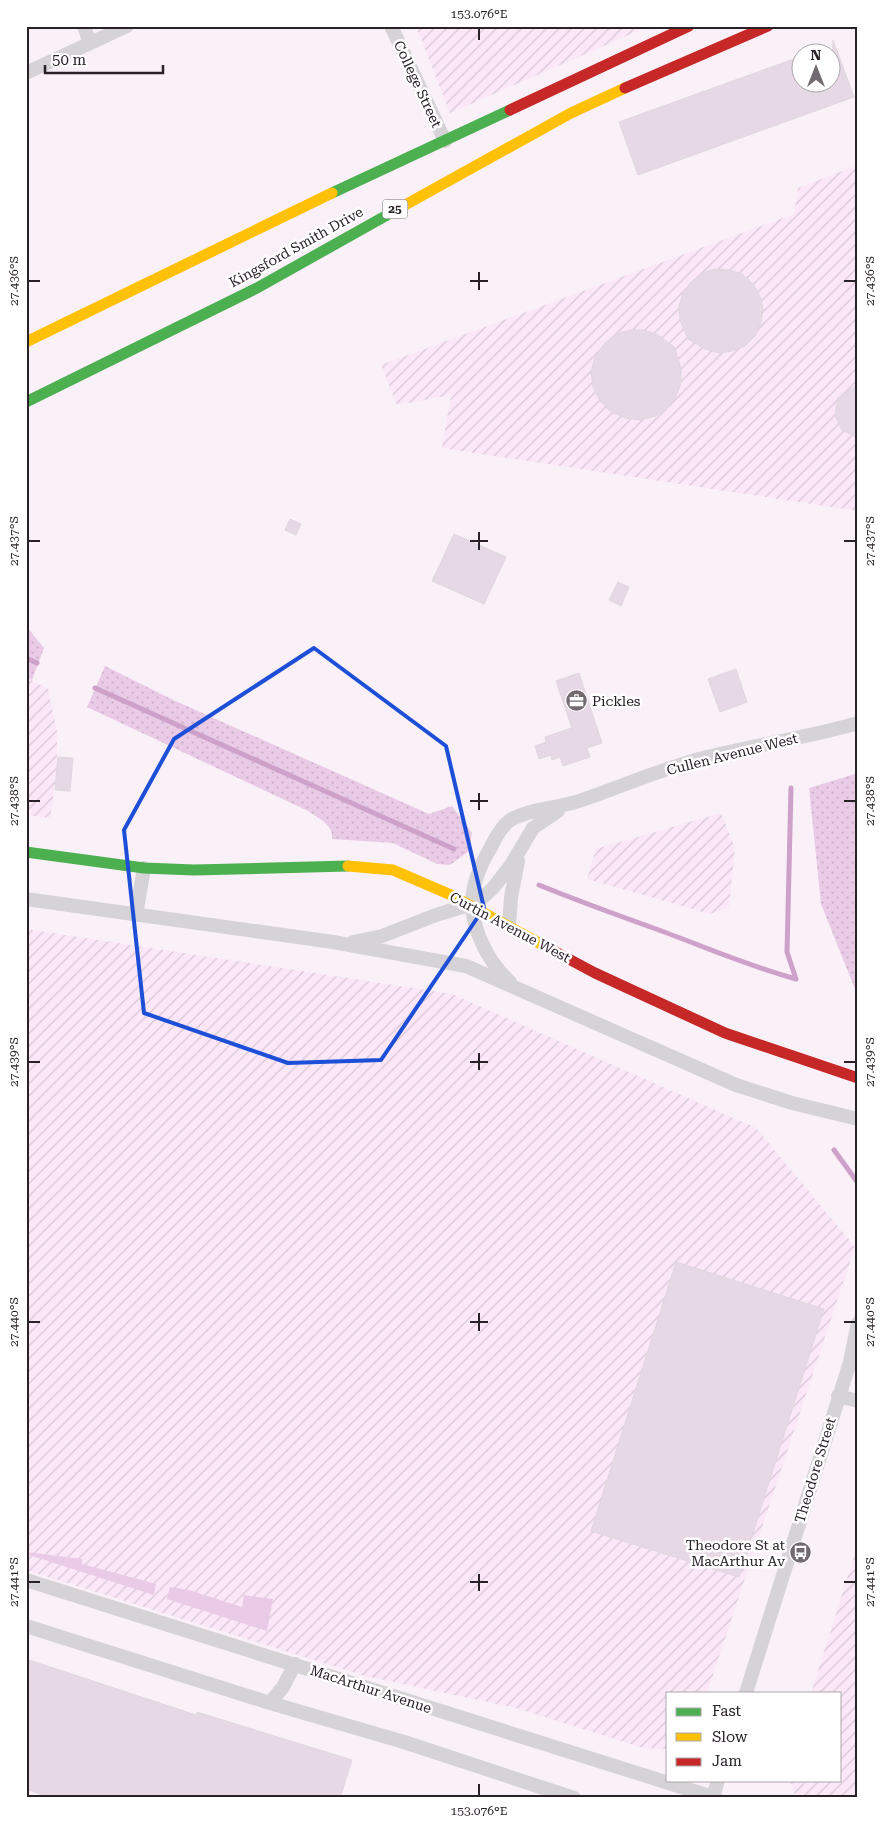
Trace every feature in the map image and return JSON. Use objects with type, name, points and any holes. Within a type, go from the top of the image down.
[{"type":"main road","name":"Kingsford Smith Drive","points":[[26,342],[286,215],[689,26]]},
{"type":"main road","name":"Kingsford Smith Drive","points":[[26,402],[257,288],[571,113],[687,60],[768,26]]},
{"type":"main road","name":"Curtin Avenue West","points":[[26,852],[144,868],[194,870],[344,866],[383,868],[421,881],[472,905],[596,973],[725,1033],[773,1051],[858,1078]]},
{"type":"street","points":[[84,26],[90,43]]},
{"type":"street","points":[[26,73],[127,26]]},
{"type":"street","name":"College Street","points":[[391,26],[445,142]]},
{"type":"street","name":"Cullen Avenue West","points":[[521,990],[503,975],[486,951],[478,930],[472,905],[474,887],[481,868],[496,838],[508,822],[526,814],[579,801],[702,758],[822,733],[858,723]]},
{"type":"street","name":"Cullen Avenue West","points":[[333,942],[372,939],[436,915],[472,905],[483,899],[494,888],[538,823],[579,801]]},
{"type":"street","points":[[509,926],[515,871],[525,844]]},
{"type":"street","points":[[136,915],[144,868]]},
{"type":"street","points":[[26,899],[333,942],[458,964],[736,1085],[792,1103],[858,1119]]},
{"type":"street","name":"Theodore Street","points":[[746,1692],[838,1396],[853,1366],[858,1323]]},
{"type":"street","points":[[838,1396],[858,1401]]},
{"type":"street","name":"MacArthur Avenue","points":[[26,1580],[666,1782]]},
{"type":"street","points":[[26,1626],[270,1703],[404,1742],[574,1798]]},
{"type":"street","points":[[270,1703],[281,1690],[295,1664]]},
{"type":"street","name":"MacArthur Avenue","points":[[667,1782],[714,1797]]},
{"type":"street","points":[[714,1797],[718,1782]]},
{"type":"highlighted area","points":[[314,648],[446,746],[484,908],[381,1060],[288,1063],[144,1013],[124,830],[174,739]]},
{"type":"shaded area","points":[[416,26],[649,26],[450,113]]},
{"type":"shaded area","points":[[858,165],[858,511],[442,448],[451,395],[397,405],[381,365],[794,214],[798,188]]},
{"type":"shaded area","points":[[26,626],[44,648],[32,680],[26,677]]},
{"type":"shaded area","points":[[105,666],[171,699],[429,814],[452,806],[472,833],[469,851],[450,865],[437,864],[393,843],[332,839],[331,830],[328,826],[308,811],[87,707]]},
{"type":"shaded area","points":[[26,677],[48,689],[57,732],[57,772],[50,818],[26,815]]},
{"type":"shaded area","points":[[858,773],[858,990],[855,989],[821,904],[809,788]]},
{"type":"shaded area","points":[[721,813],[735,848],[729,907],[710,914],[587,879],[596,849]]},
{"type":"shaded area","points":[[26,929],[452,994],[756,1128],[855,1247],[707,1692],[666,1692],[666,1749],[643,1748],[516,1708],[365,1676],[26,1570]]},
{"type":"shaded area","points":[[858,1544],[858,1798],[796,1798],[791,1782],[842,1782],[842,1692],[811,1692]]},
{"type":"shaded area","points":[[26,1552],[82,1559],[82,1564],[156,1584],[154,1595],[26,1554]]},
{"type":"shaded area","points":[[170,1587],[189,1590],[242,1607],[244,1595],[273,1599],[267,1631],[167,1599]]},
{"type":"building","points":[[792,60],[792,92],[842,92],[842,64],[854,97],[638,175],[619,122]]},
{"type":"building","points":[[715,269],[729,270],[742,274],[753,284],[760,296],[763,309],[761,323],[755,336],[745,346],[719,353],[705,349],[688,339],[680,320],[679,306],[683,293],[691,282],[702,273]]},
{"type":"building","points":[[630,330],[644,330],[658,335],[675,348],[681,369],[681,383],[676,396],[667,408],[656,416],[640,420],[625,418],[611,412],[600,401],[593,387],[591,372],[595,357],[604,344],[616,334]]},
{"type":"building","points":[[858,384],[858,438],[842,430],[835,415],[838,398]]},
{"type":"building","points":[[290,519],[301,524],[296,535],[285,530]]},
{"type":"building","points":[[454,534],[506,557],[484,604],[432,581]]},
{"type":"building","points":[[618,582],[629,587],[621,606],[609,600]]},
{"type":"building","points":[[736,669],[747,702],[720,712],[708,679]]},
{"type":"building","name":"Pickles","points":[[579,673],[602,743],[587,748],[590,757],[563,766],[560,757],[552,760],[551,755],[539,759],[535,746],[546,742],[545,737],[572,728],[556,681]]},
{"type":"building","points":[[58,757],[73,758],[70,791],[55,790]]},
{"type":"building","points":[[676,1262],[824,1309],[739,1577],[591,1531]]},
{"type":"building","points":[[26,1659],[196,1715],[197,1712],[352,1760],[340,1798],[51,1798],[26,1789]]},
{"type":"waterway","points":[[26,658],[37,663]]},
{"type":"waterway","points":[[95,688],[454,849]]},
{"type":"waterway","points":[[791,788],[787,952],[796,979]]},
{"type":"waterway","points":[[539,885],[743,962],[796,979]]},
{"type":"waterway","points":[[834,1150],[858,1183]]},
{"type":"traffic: fast","points":[[332,193],[510,110]]},
{"type":"traffic: fast","points":[[26,402],[257,288],[405,205]]},
{"type":"traffic: fast","points":[[26,852],[144,868],[194,870],[348,866]]},
{"type":"traffic: slow","points":[[405,205],[571,113],[625,88]]},
{"type":"traffic: slow","points":[[26,342],[332,193]]},
{"type":"traffic: slow","points":[[348,866],[393,870],[451,895],[550,949]]},
{"type":"traffic: jam","points":[[510,110],[689,26]]},
{"type":"traffic: jam","points":[[625,88],[768,26]]},
{"type":"traffic: jam","points":[[550,949],[595,973],[725,1033],[858,1078]]},
{"type":"place","name":"Pickles","points":[[576,701]]},
{"type":"place","name":"Theodore St at MacArthur Av","points":[[801,1553]]}]
